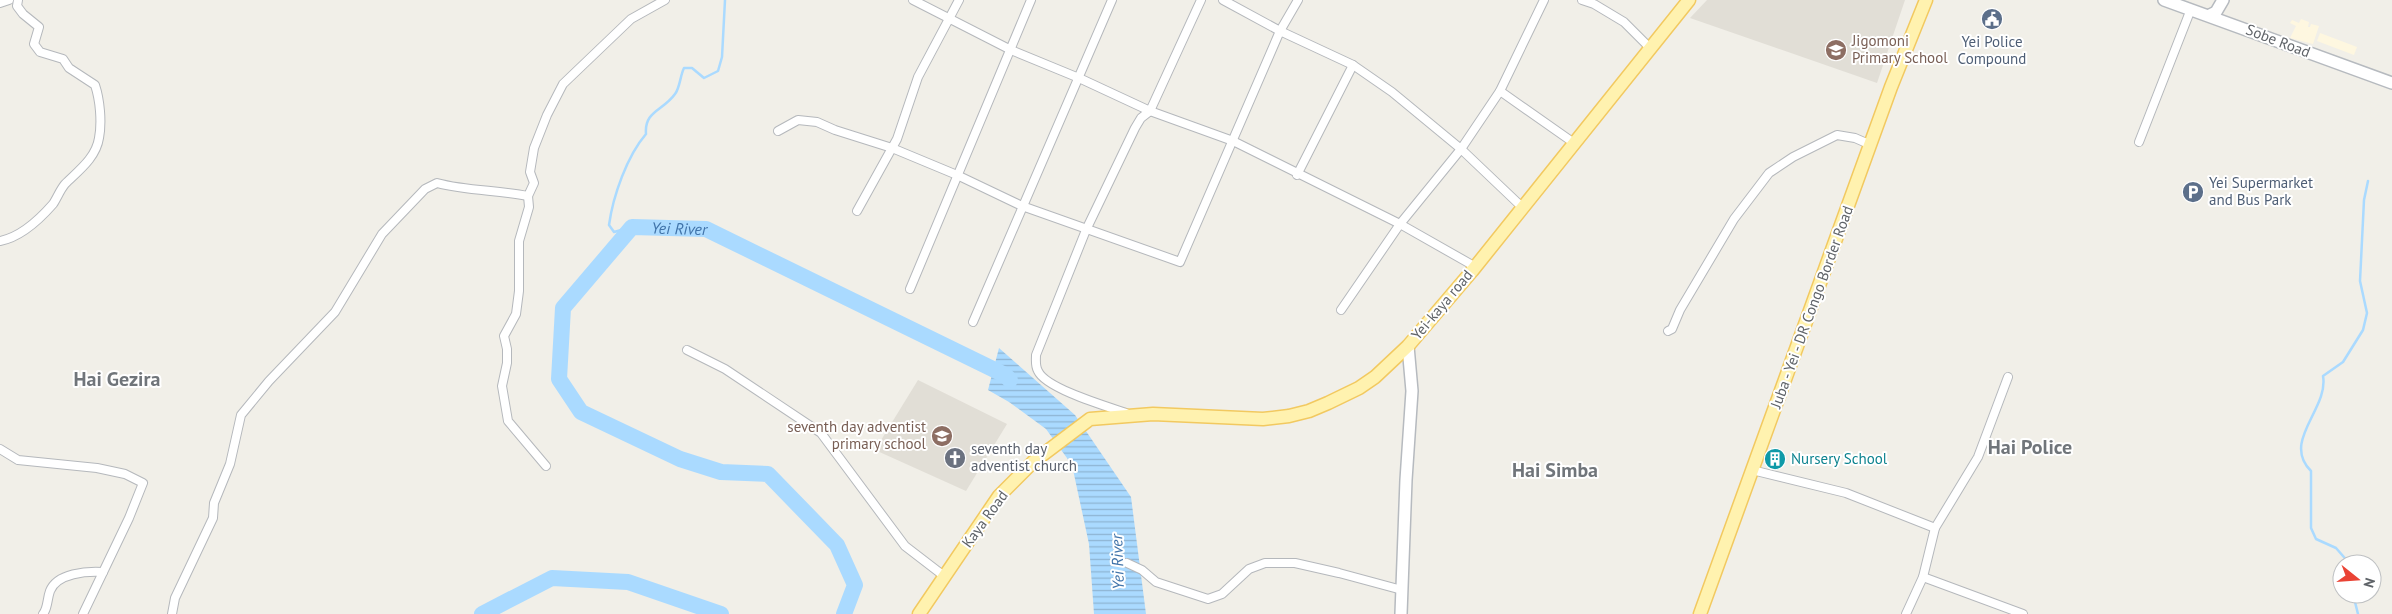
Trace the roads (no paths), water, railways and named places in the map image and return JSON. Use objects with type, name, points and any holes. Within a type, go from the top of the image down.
[{"type":"main road","name":"Yei-kaya road","points":[[1090,419],[1131,414],[1264,419],[1309,411],[1364,385],[1408,346],[1524,208],[1689,0]]},
{"type":"main road","name":"Juba - Yei - DR Congo Border Road","points":[[1700,614],[1871,145],[1926,0]]},
{"type":"main road","name":"Kaya Road","points":[[919,614],[999,496],[1044,453],[1090,419]]},
{"type":"street","points":[[0,3],[10,0]]},
{"type":"street","points":[[0,241],[19,234],[38,220],[53,203],[64,186],[78,174],[91,156],[99,139],[99,98],[95,85],[69,68],[63,59],[40,52],[34,44],[39,27],[23,14],[17,6],[18,0]]},
{"type":"street","points":[[546,466],[508,420],[502,386],[507,363],[507,348],[504,336],[516,314],[519,291],[519,241],[529,207],[528,196],[534,183],[530,172],[534,148],[547,115],[563,84],[631,20],[665,0]]},
{"type":"street","points":[[913,0],[1011,50],[1079,78],[1150,111],[1232,142],[1400,224],[1474,266]]},
{"type":"street","points":[[857,211],[892,148],[903,123],[918,77],[950,19],[958,0]]},
{"type":"street","points":[[910,289],[1031,0]]},
{"type":"street","points":[[973,322],[1112,0]]},
{"type":"street","points":[[1131,414],[1074,395],[1045,379],[1038,372],[1036,355],[1086,230],[1132,134],[1141,118],[1150,111],[1201,0]]},
{"type":"street","points":[[1223,0],[1280,31],[1353,65],[1392,92],[1461,149],[1524,208]]},
{"type":"street","points":[[778,132],[798,120],[806,119],[892,148],[957,175],[1022,206],[1180,262],[1280,31],[1298,0]]},
{"type":"street","points":[[1341,310],[1400,224],[1461,149],[1500,91],[1544,0]]},
{"type":"street","points":[[1582,0],[1594,4],[1624,22],[1650,48]]},
{"type":"street","name":"Sobe Road","points":[[2164,0],[2210,15],[2392,83]]},
{"type":"street","points":[[2210,15],[2216,12],[2223,0]]},
{"type":"street","points":[[2138,142],[2191,9]]},
{"type":"street","points":[[1297,174],[1353,65]]},
{"type":"street","points":[[1500,91],[1574,143]]},
{"type":"street","points":[[1668,331],[1672,329],[1680,310],[1734,219],[1770,173],[1793,157],[1837,135],[1855,138],[1871,145]]},
{"type":"street","points":[[172,614],[175,598],[213,518],[214,503],[232,456],[241,415],[269,380],[335,312],[382,234],[425,189],[437,183],[456,188],[506,192],[528,196]]},
{"type":"street","points":[[1401,614],[1412,391],[1408,346]]},
{"type":"street","points":[[687,350],[725,369],[821,433],[905,546],[944,576]]},
{"type":"street","points":[[1906,614],[1923,578],[1935,528],[1978,457],[2008,377]]},
{"type":"street","points":[[0,449],[18,460],[97,468],[125,474],[143,482],[129,518],[83,614]]},
{"type":"street","points":[[1752,470],[1846,493],[1935,528]]},
{"type":"street","points":[[1127,563],[1142,570],[1156,582],[1208,599],[1222,594],[1249,569],[1265,563],[1295,564],[1339,573],[1402,590]]},
{"type":"street","points":[[43,614],[51,589],[64,578],[82,571],[103,572]]},
{"type":"street","points":[[1923,578],[2023,614]]},
{"type":"water","points":[[999,348],[1075,415],[1131,497],[1146,614],[1094,614],[1089,544],[1072,465],[1046,429],[1009,402],[988,390]]},
{"type":"waterway","points":[[632,227],[614,232],[609,225],[622,177],[633,153],[646,134],[648,120],[675,94],[684,68],[692,68],[704,78],[718,71],[722,57],[725,0]]},
{"type":"waterway","points":[[2341,554],[2336,548],[2316,539],[2311,528],[2311,471],[2303,460],[2301,448],[2303,436],[2323,388],[2323,376],[2343,362],[2363,330],[2367,313],[2360,281],[2364,200],[2368,181]]},
{"type":"waterway","name":"Yei River","points":[[844,614],[855,585],[837,545],[768,474],[721,472],[680,459],[581,412],[559,379],[563,308],[632,227],[706,229],[1005,375],[1010,380]]},
{"type":"waterway","name":"Yei River","points":[[482,614],[552,578],[628,582],[721,614]]},
{"type":"waterway","points":[[2356,604],[2358,614]]},
{"type":"place","name":"Yei Police Compound","points":[[1992,19]]},
{"type":"place","name":"Jigomoni Primary School","points":[[1836,50]]},
{"type":"place","name":"Yei Supermarket and Bus Park","points":[[2193,192]]},
{"type":"place","name":"seventh day adventist primary school","points":[[942,436]]},
{"type":"place","name":"seventh day adventist church","points":[[955,458]]},
{"type":"place","name":"Nursery School","points":[[1775,459]]},
{"type":"district","name":"Hai Gezira","points":[[117,379]]},
{"type":"district","name":"Hai Police","points":[[2030,447]]},
{"type":"district","name":"Hai Simba","points":[[1555,470]]}]
